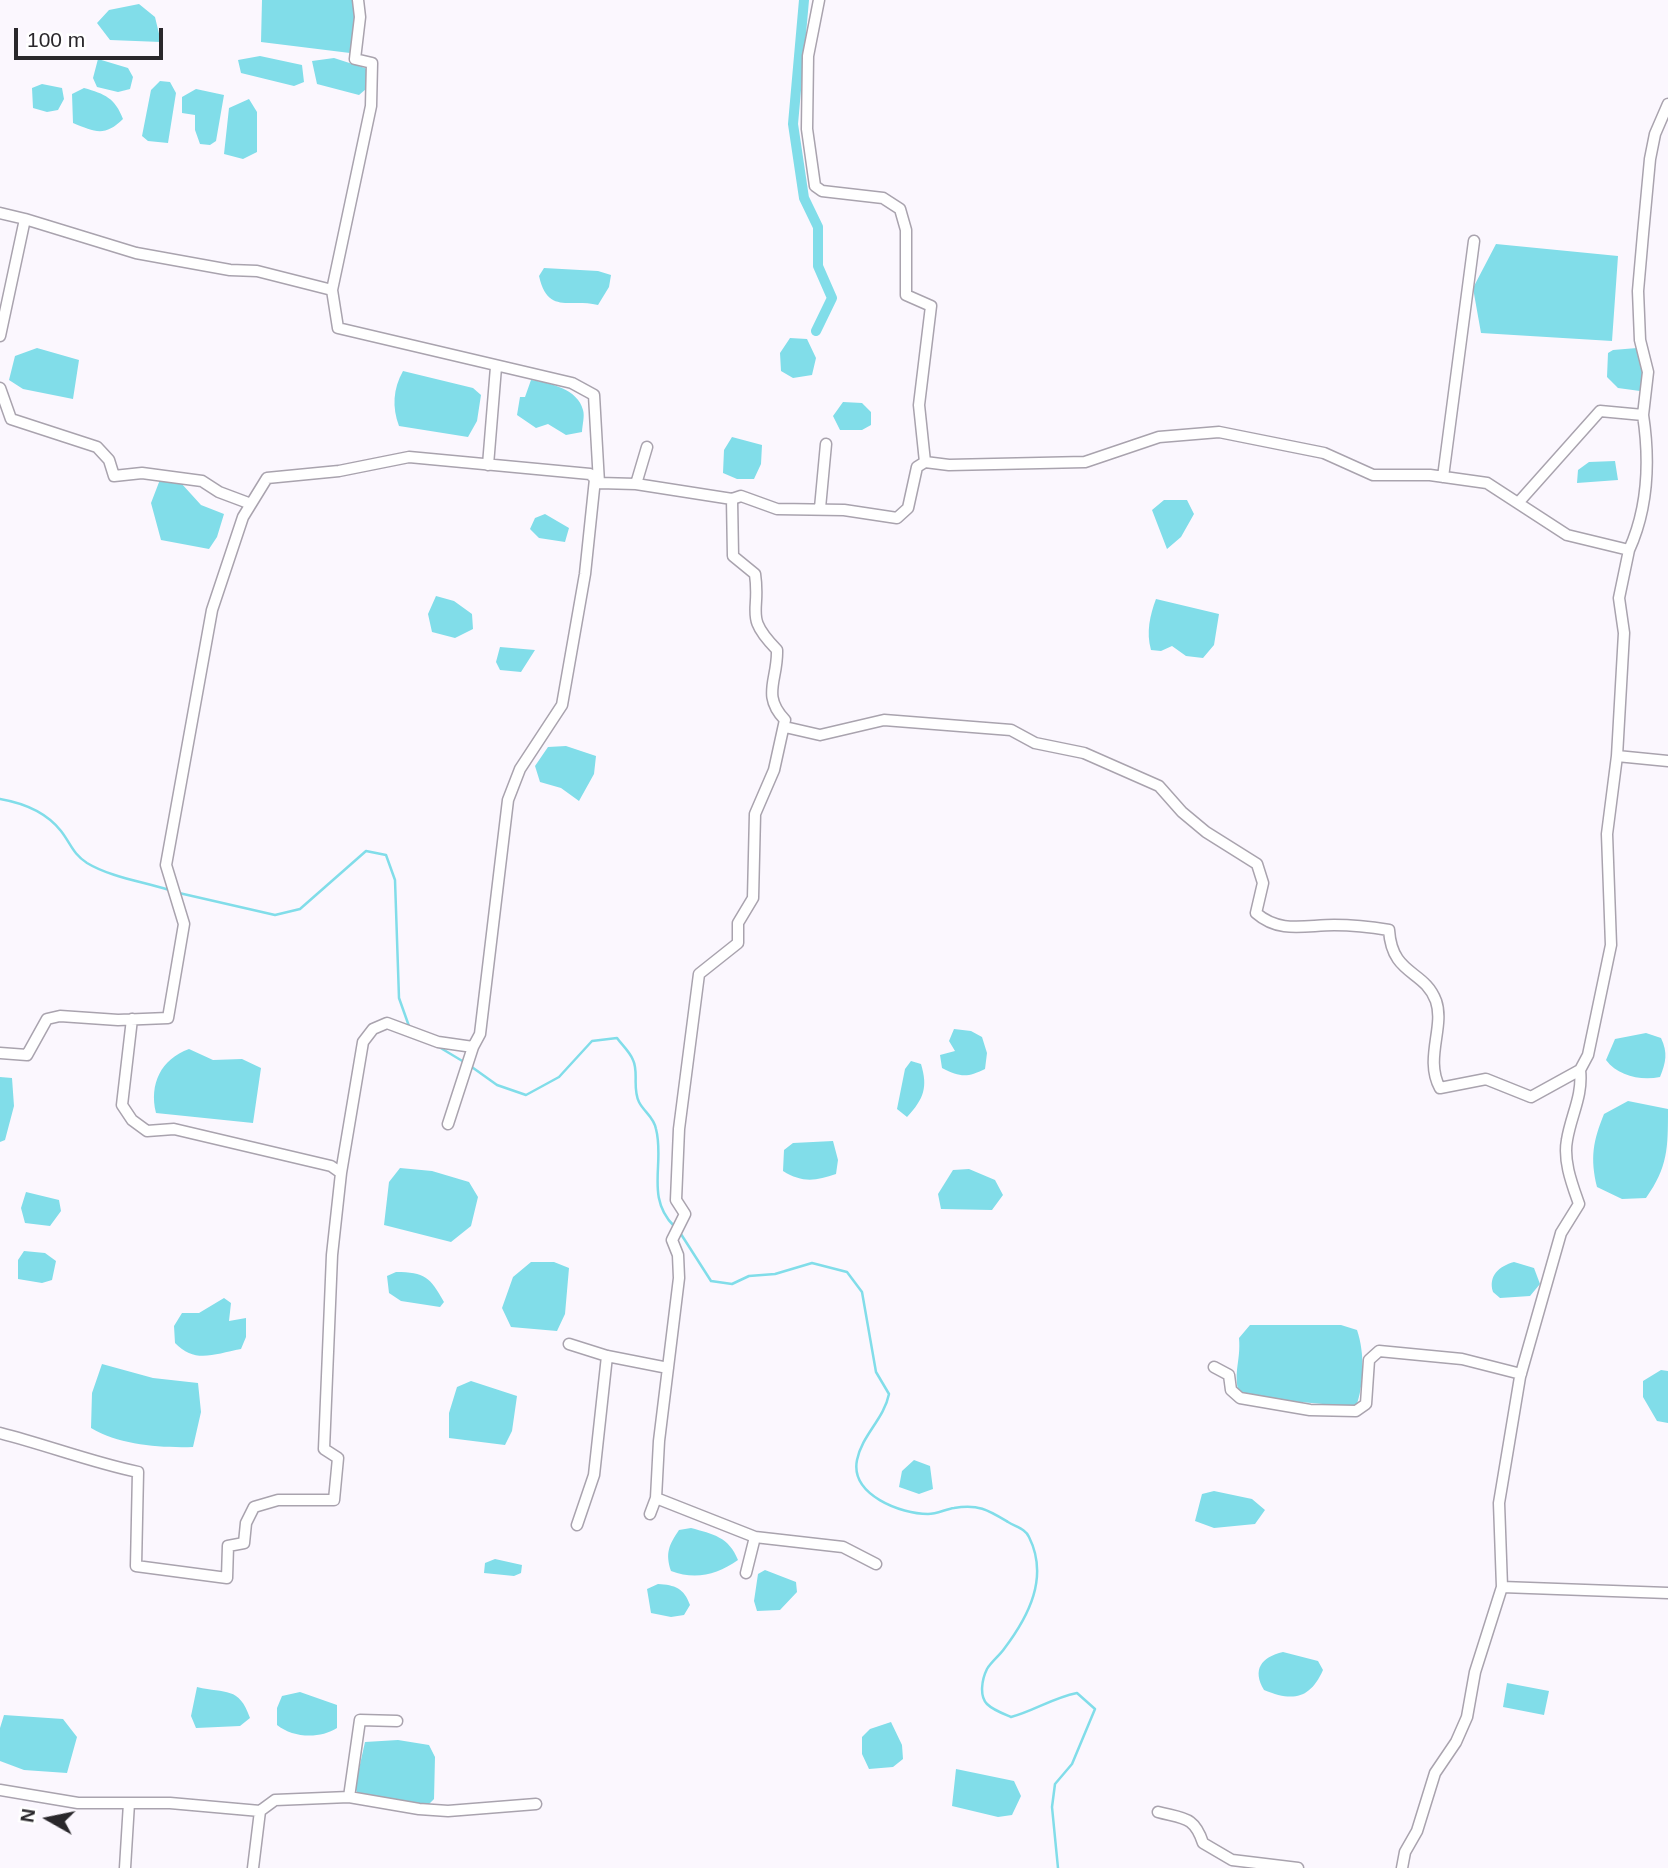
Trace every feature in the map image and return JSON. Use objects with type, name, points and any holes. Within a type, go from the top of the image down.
[{"type":"street","points":[[358,0],[360,17],[355,59],[372,63],[371,106],[332,290],[338,328],[496,368],[572,383],[594,395],[597,481],[585,574],[562,705],[520,769],[508,800],[498,865],[485,1014],[447,1124]]},
{"type":"street","points":[[819,0],[808,56],[807,130],[815,186],[822,191],[883,198],[900,209],[906,230],[906,295],[931,306],[919,405],[925,462]]},
{"type":"street","points":[[785,727],[820,735],[884,720],[981,726],[1011,730],[1035,743],[1084,753],[1159,786],[1182,812],[1206,832],[1257,864],[1263,883],[1256,913],[1266,921],[1289,927],[1332,925],[1389,930],[1392,954],[1428,987],[1437,1003],[1433,1075],[1440,1088],[1486,1079],[1531,1097],[1580,1070],[1588,1055],[1611,945],[1607,834],[1618,756],[1624,633],[1619,598],[1646,490],[1648,444],[1643,415],[1648,372],[1640,341],[1638,291],[1652,147],[1668,104]]},
{"type":"street","points":[[0,213],[136,253],[230,270],[257,271],[332,290]]},
{"type":"street","points":[[0,335],[13,287],[25,219]]},
{"type":"street","points":[[1443,477],[1474,242]]},
{"type":"street","points":[[488,465],[496,368]]},
{"type":"street","points":[[0,388],[11,419],[97,447],[109,460],[114,476],[142,473],[202,481],[219,492],[251,505]]},
{"type":"street","points":[[1518,503],[1600,411],[1643,415]]},
{"type":"street","points":[[0,1053],[27,1055],[47,1019],[60,1016],[132,1019],[167,1017],[184,924],[166,865],[212,610],[243,517],[267,478],[339,471],[409,457],[590,474],[597,481],[636,484],[732,499],[740,496],[777,509],[820,508],[897,518],[908,508],[917,467],[925,462],[949,465],[1085,462],[1159,437],[1219,432],[1324,453],[1373,475],[1443,477],[1487,483],[1567,535],[1629,550]]},
{"type":"street","points":[[820,508],[826,444]]},
{"type":"street","points":[[636,484],[647,447]]},
{"type":"street","points":[[650,1514],[656,1498],[679,1278],[678,1255],[671,1240],[685,1214],[676,1200],[679,1129],[699,974],[738,943],[738,923],[753,898],[755,814],[774,770],[785,727],[785,720],[774,709],[770,685],[778,666],[777,650],[760,633],[752,615],[757,588],[755,574],[733,556],[732,499]]},
{"type":"street","points":[[1618,756],[1668,761]]},
{"type":"street","points":[[132,1019],[122,1105],[132,1120],[147,1131],[174,1129],[331,1166],[341,1174]]},
{"type":"street","points":[[0,1433],[63,1450],[88,1461],[138,1472],[136,1566],[227,1578],[228,1546],[244,1543],[246,1523],[254,1507],[278,1500],[334,1500],[338,1458],[324,1449],[332,1255],[341,1174],[363,1042],[373,1030],[387,1023],[438,1042],[473,1047]]},
{"type":"street","points":[[1402,1868],[1405,1852],[1417,1831],[1435,1773],[1456,1742],[1467,1717],[1475,1672],[1502,1587],[1499,1503],[1521,1374],[1561,1233],[1579,1204],[1569,1178],[1566,1142],[1582,1090],[1580,1070]]},
{"type":"street","points":[[569,1344],[607,1356],[668,1368]]},
{"type":"street","points":[[1214,1367],[1229,1375],[1231,1390],[1240,1398],[1310,1410],[1345,1412],[1356,1411],[1366,1404],[1369,1360],[1379,1351],[1462,1359],[1521,1374]]},
{"type":"street","points":[[577,1525],[594,1475],[607,1356]]},
{"type":"street","points":[[656,1498],[755,1537],[843,1547],[876,1564]]},
{"type":"street","points":[[746,1573],[755,1537]]},
{"type":"street","points":[[1502,1587],[1668,1593]]},
{"type":"street","points":[[349,1797],[360,1720],[397,1721]]},
{"type":"street","points":[[0,1790],[78,1803],[129,1803],[260,1811],[275,1800],[349,1797],[438,1810],[536,1804]]},
{"type":"street","points":[[125,1868],[129,1803]]},
{"type":"street","points":[[253,1868],[260,1811]]},
{"type":"street","points":[[1158,1812],[1188,1820],[1199,1828],[1203,1843],[1232,1860],[1298,1868]]},
{"type":"street","points":[[1222,1868],[1225,1856]]},
{"type":"water","points":[[262,0],[352,0],[355,20],[350,53],[261,42]]},
{"type":"water","points":[[139,4],[155,17],[161,42],[110,40],[97,23],[109,10]]},
{"type":"water","points":[[260,56],[302,65],[304,82],[294,86],[241,73],[238,60]]},
{"type":"water","points":[[334,58],[368,69],[366,89],[359,95],[317,84],[312,61]]},
{"type":"water","points":[[98,59],[128,68],[133,77],[130,89],[118,92],[97,87],[93,78]]},
{"type":"water","points":[[160,81],[170,82],[176,93],[168,143],[148,141],[142,136],[151,90]]},
{"type":"water","points":[[42,84],[62,88],[64,99],[58,110],[47,112],[33,108],[32,88]]},
{"type":"water","points":[[84,88],[108,98],[123,119],[105,131],[88,129],[73,123],[72,94]]},
{"type":"water","points":[[196,89],[224,95],[216,141],[210,145],[200,144],[195,130],[195,115],[182,113],[182,97]]},
{"type":"water","points":[[249,99],[257,112],[257,152],[243,159],[224,154],[229,108]]},
{"type":"water","points":[[1496,244],[1618,256],[1612,341],[1481,333],[1473,288]]},
{"type":"water","points":[[544,268],[598,271],[611,275],[609,287],[598,305],[554,300],[543,288],[539,276]]},
{"type":"water","points":[[790,338],[807,339],[816,358],[812,375],[793,378],[781,371],[780,353]]},
{"type":"water","points":[[37,348],[79,360],[73,399],[23,389],[9,380],[15,356]]},
{"type":"water","points":[[1637,348],[1645,382],[1640,391],[1618,388],[1607,377],[1608,353],[1613,350]]},
{"type":"water","points":[[403,371],[473,388],[481,395],[477,421],[468,437],[399,426],[395,398]]},
{"type":"water","points":[[531,380],[554,385],[575,397],[584,412],[582,432],[566,435],[548,424],[536,428],[517,415],[520,397],[525,397]]},
{"type":"water","points":[[843,402],[862,403],[871,412],[871,425],[862,430],[840,430],[833,416]]},
{"type":"water","points":[[732,437],[762,445],[761,464],[754,479],[737,479],[723,473],[724,450]]},
{"type":"water","points":[[1615,461],[1618,480],[1577,483],[1578,470],[1589,462]]},
{"type":"water","points":[[161,477],[181,483],[201,505],[224,514],[217,537],[209,549],[161,540],[151,503]]},
{"type":"water","points":[[1164,500],[1187,500],[1194,514],[1181,537],[1167,549],[1152,510]]},
{"type":"water","points":[[545,514],[569,528],[565,542],[539,538],[530,529],[535,518]]},
{"type":"water","points":[[436,596],[454,601],[472,614],[473,629],[455,638],[432,632],[428,614]]},
{"type":"water","points":[[1156,599],[1219,614],[1214,645],[1203,658],[1186,656],[1172,646],[1161,651],[1151,650],[1149,624]]},
{"type":"water","points":[[500,647],[535,650],[521,672],[500,670],[496,662]]},
{"type":"water","points":[[566,746],[596,756],[594,774],[579,801],[561,788],[540,782],[535,766],[548,747]]},
{"type":"water","points":[[954,1029],[971,1031],[982,1037],[987,1053],[985,1069],[964,1075],[942,1068],[940,1055],[955,1051],[949,1041]]},
{"type":"water","points":[[1646,1033],[1661,1038],[1665,1048],[1664,1067],[1660,1077],[1630,1076],[1617,1070],[1606,1060],[1615,1039]]},
{"type":"water","points":[[189,1049],[213,1060],[242,1059],[261,1068],[253,1123],[156,1113],[154,1092],[159,1074],[171,1059]]},
{"type":"water","points":[[911,1061],[921,1064],[924,1086],[921,1098],[907,1117],[897,1109],[905,1069]]},
{"type":"water","points":[[0,1077],[12,1078],[14,1106],[5,1140],[0,1142]]},
{"type":"water","points":[[1628,1101],[1668,1109],[1668,1135],[1663,1166],[1646,1198],[1622,1199],[1597,1187],[1595,1177],[1594,1150],[1604,1114]]},
{"type":"water","points":[[833,1141],[838,1160],[836,1174],[809,1180],[796,1178],[783,1171],[784,1150],[793,1143]]},
{"type":"water","points":[[400,1168],[432,1171],[469,1182],[478,1197],[471,1226],[451,1242],[384,1225],[389,1182]]},
{"type":"water","points":[[969,1169],[995,1180],[1003,1195],[992,1210],[941,1209],[938,1194],[953,1170]]},
{"type":"water","points":[[26,1192],[59,1200],[61,1211],[50,1226],[25,1223],[21,1208]]},
{"type":"water","points":[[24,1251],[45,1253],[56,1261],[52,1280],[42,1283],[18,1279],[18,1260]]},
{"type":"water","points":[[531,1262],[554,1262],[569,1268],[565,1314],[557,1331],[511,1327],[502,1308],[513,1277]]},
{"type":"water","points":[[1514,1262],[1534,1268],[1540,1284],[1530,1296],[1500,1298],[1493,1292],[1493,1277],[1499,1269]]},
{"type":"water","points":[[396,1272],[414,1273],[426,1278],[444,1302],[440,1307],[401,1301],[389,1293],[387,1276]]},
{"type":"water","points":[[224,1298],[231,1303],[229,1321],[246,1318],[246,1337],[241,1349],[205,1356],[190,1353],[175,1343],[174,1326],[182,1313],[199,1313]]},
{"type":"water","points":[[1250,1325],[1341,1325],[1357,1330],[1363,1369],[1356,1407],[1239,1394],[1239,1338]]},
{"type":"water","points":[[102,1364],[153,1378],[198,1383],[201,1412],[193,1447],[140,1444],[114,1438],[91,1428],[92,1393]]},
{"type":"water","points":[[1661,1370],[1668,1371],[1668,1423],[1657,1421],[1643,1397],[1643,1381]]},
{"type":"water","points":[[471,1381],[517,1396],[512,1431],[505,1445],[449,1438],[449,1413],[457,1387]]},
{"type":"water","points":[[914,1460],[930,1466],[933,1489],[919,1494],[899,1487],[902,1471]]},
{"type":"water","points":[[1214,1491],[1252,1499],[1265,1510],[1255,1524],[1214,1528],[1195,1521],[1202,1494]]},
{"type":"water","points":[[691,1528],[725,1541],[738,1560],[706,1574],[689,1575],[671,1571],[668,1559],[670,1545],[679,1530]]},
{"type":"water","points":[[495,1559],[522,1565],[521,1573],[514,1576],[484,1573],[485,1563]]},
{"type":"water","points":[[765,1570],[796,1582],[797,1592],[780,1610],[757,1611],[754,1601],[758,1574]]},
{"type":"water","points":[[658,1584],[682,1591],[690,1605],[684,1615],[671,1617],[651,1613],[647,1589]]},
{"type":"water","points":[[1283,1652],[1318,1661],[1323,1670],[1312,1687],[1300,1695],[1292,1697],[1274,1694],[1264,1690],[1260,1683],[1261,1665],[1269,1657]]},
{"type":"water","points":[[1507,1683],[1549,1691],[1544,1715],[1503,1707]]},
{"type":"water","points":[[197,1687],[224,1691],[236,1696],[250,1718],[240,1726],[196,1728],[191,1716]]},
{"type":"water","points":[[300,1692],[337,1705],[337,1728],[323,1734],[307,1736],[277,1725],[277,1708],[282,1696]]},
{"type":"water","points":[[4,1715],[63,1719],[77,1737],[67,1773],[24,1770],[0,1761],[0,1728]]},
{"type":"water","points":[[891,1722],[902,1745],[903,1759],[893,1767],[869,1769],[862,1754],[862,1737],[870,1729]]},
{"type":"water","points":[[398,1740],[429,1745],[435,1757],[434,1799],[429,1804],[367,1799],[358,1795],[355,1787],[365,1742]]},
{"type":"water","points":[[956,1769],[1014,1781],[1021,1796],[1012,1815],[998,1817],[952,1806]]},
{"type":"waterway","points":[[804,0],[793,124],[804,198],[818,227],[818,266],[832,298],[816,331]]},
{"type":"waterway","points":[[0,799],[25,806],[55,824],[78,856],[96,868],[169,890]]},
{"type":"waterway","points":[[179,893],[275,915],[300,909],[366,851],[386,855],[395,880],[399,998],[410,1029]]},
{"type":"waterway","points":[[469,1065],[497,1085],[526,1095],[559,1077],[592,1041],[617,1038],[633,1060],[637,1097],[655,1125],[660,1203],[674,1226]]},
{"type":"waterway","points":[[439,1047],[464,1062]]},
{"type":"waterway","points":[[679,1231],[711,1281],[732,1284],[749,1276],[775,1274],[812,1263],[847,1272],[862,1292],[876,1372],[889,1394],[857,1460],[861,1483],[880,1500],[905,1510],[928,1514],[963,1507],[983,1509],[1028,1534],[1037,1567],[1033,1596],[1013,1636],[987,1669],[982,1692],[984,1701],[989,1706],[1011,1717],[1077,1693],[1095,1709],[1072,1764],[1055,1784],[1052,1807],[1058,1868]]}]
